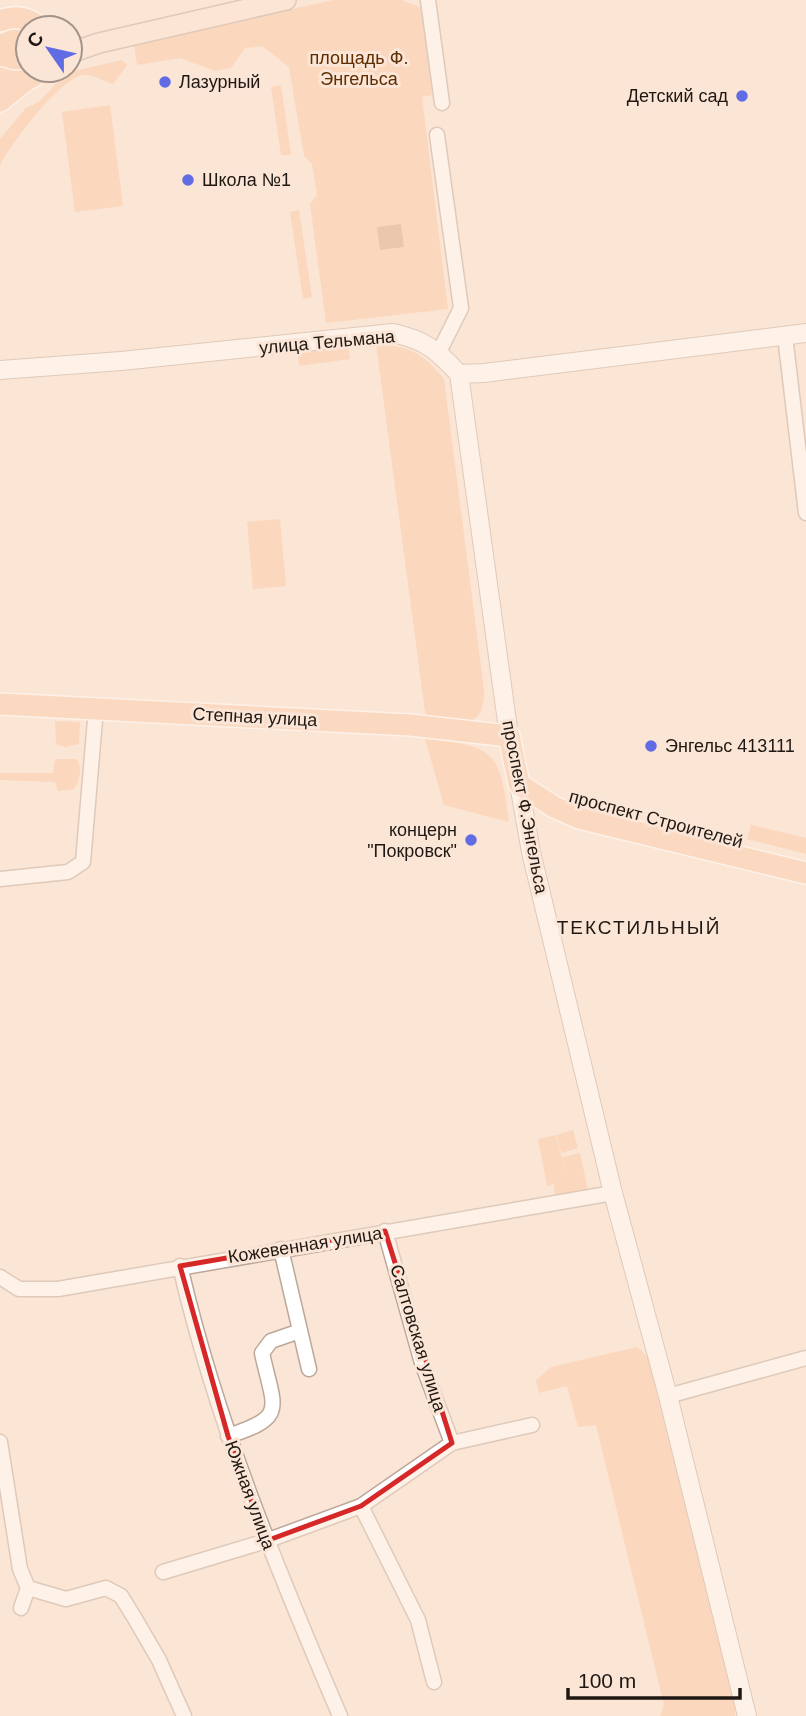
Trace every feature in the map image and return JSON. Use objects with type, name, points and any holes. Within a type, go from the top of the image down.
[{"type":"main road","points":[[5,0],[21,14]]},
{"type":"main road","points":[[84,48],[286,0]]},
{"type":"main road","points":[[84,41],[99,43]]},
{"type":"main road","points":[[0,101],[22,84]]},
{"type":"main road","name":"Степная улица","points":[[0,704],[410,725],[509,736]]},
{"type":"main road","name":"проспект Ф.Энгельса","points":[[509,736],[519,784]]},
{"type":"main road","name":"проспект Строителей","points":[[514,762],[556,793],[582,803],[806,858]]},
{"type":"main road","name":"проспект Строителей","points":[[519,784],[554,807],[579,818],[806,873]]},
{"type":"street","points":[[428,0],[442,103]]},
{"type":"street","points":[[437,135],[461,308],[439,352]]},
{"type":"street","name":"улица Тельмана","points":[[0,370],[121,361],[393,333],[419,338],[439,352],[459,374]]},
{"type":"street","points":[[459,374],[806,333]]},
{"type":"street","points":[[785,336],[806,513]]},
{"type":"street","name":"проспект Ф.Энгельса","points":[[459,374],[509,736]]},
{"type":"street","points":[[0,878],[68,872],[83,862],[96,708]]},
{"type":"street","name":"проспект Ф.Энгельса","points":[[519,784],[531,852],[613,1193],[668,1396],[747,1716]]},
{"type":"street","name":"Кожевенная улица","points":[[0,1277],[19,1289],[39,1290],[613,1193]]},
{"type":"street","name":"Салтовская улица","points":[[385,1231],[422,1363],[452,1443]]},
{"type":"street","points":[[281,1249],[309,1369]]},
{"type":"street","name":"Южная улица","points":[[180,1266],[228,1436],[266,1541],[340,1716]]},
{"type":"street","points":[[228,1436],[263,1425],[273,1401],[262,1353],[271,1341],[300,1331]]},
{"type":"street","points":[[668,1396],[721,1379],[806,1358]]},
{"type":"street","points":[[163,1572],[266,1541],[361,1506],[452,1443],[533,1425]]},
{"type":"street","points":[[0,1441],[20,1569],[29,1588],[21,1608]]},
{"type":"street","points":[[361,1506],[418,1620],[434,1682]]},
{"type":"street","points":[[29,1588],[66,1599],[106,1588],[121,1596],[159,1660],[184,1716]]},
{"type":"highlighted area","points":[[385,1231],[452,1443],[361,1506],[266,1541],[228,1436],[180,1266]]},
{"type":"green space","name":"площадь Ф. Энгельса","points":[[334,0],[401,0],[422,8],[432,95],[422,97],[448,309],[326,323],[310,204],[317,195],[312,164],[304,156],[289,67],[262,46],[245,48],[231,68],[216,71],[180,58],[137,65],[134,43]]},
{"type":"green space","points":[[14,28],[14,71],[0,66],[0,35]]},
{"type":"green space","points":[[122,60],[127,65],[113,84],[84,75],[84,69]]},
{"type":"green space","points":[[56,84],[66,84],[25,129],[0,166],[0,139],[26,108],[39,102]]},
{"type":"green space","points":[[281,85],[291,155],[281,155],[271,87]]},
{"type":"green space","points":[[110,105],[123,206],[75,212],[62,112]]},
{"type":"green space","points":[[299,210],[312,297],[303,299],[290,212]]},
{"type":"green space","points":[[348,343],[350,359],[299,366],[297,349]]},
{"type":"green space","points":[[376,344],[415,352],[444,379],[484,690],[480,713],[467,721],[426,719]]},
{"type":"green space","points":[[280,519],[286,586],[253,589],[247,522]]},
{"type":"green space","points":[[55,721],[80,722],[79,744],[65,747],[56,744]]},
{"type":"green space","points":[[425,739],[467,745],[491,757],[502,781],[509,822],[444,805]]},
{"type":"green space","points":[[55,759],[76,759],[80,774],[74,789],[58,791],[55,782],[0,780],[0,773],[53,773]]},
{"type":"green space","points":[[751,825],[806,838],[806,854],[747,839]]},
{"type":"green space","points":[[573,1130],[578,1148],[561,1153],[557,1135]]},
{"type":"green space","points":[[556,1135],[567,1179],[562,1157],[580,1153],[588,1190],[555,1196],[554,1184],[547,1186],[538,1139]]},
{"type":"green space","points":[[637,1347],[648,1357],[735,1704],[735,1716],[660,1716],[664,1705],[596,1425],[578,1427],[567,1386],[539,1393],[536,1380],[551,1367]]},
{"type":"shaded area","points":[[401,224],[404,247],[380,250],[377,227]]},
{"type":"place","name":"Лазурный","points":[[165,82]]},
{"type":"place","name":"Детский сад","points":[[742,96]]},
{"type":"place","name":"Школа №1","points":[[188,180]]},
{"type":"place","name":"Энгельс 413111","points":[[651,746]]},
{"type":"place","name":"концерн \"Покровск\"","points":[[471,840]]},
{"type":"district","name":"ТЕКСТИЛЬНЫЙ","points":[[639,927]]}]
